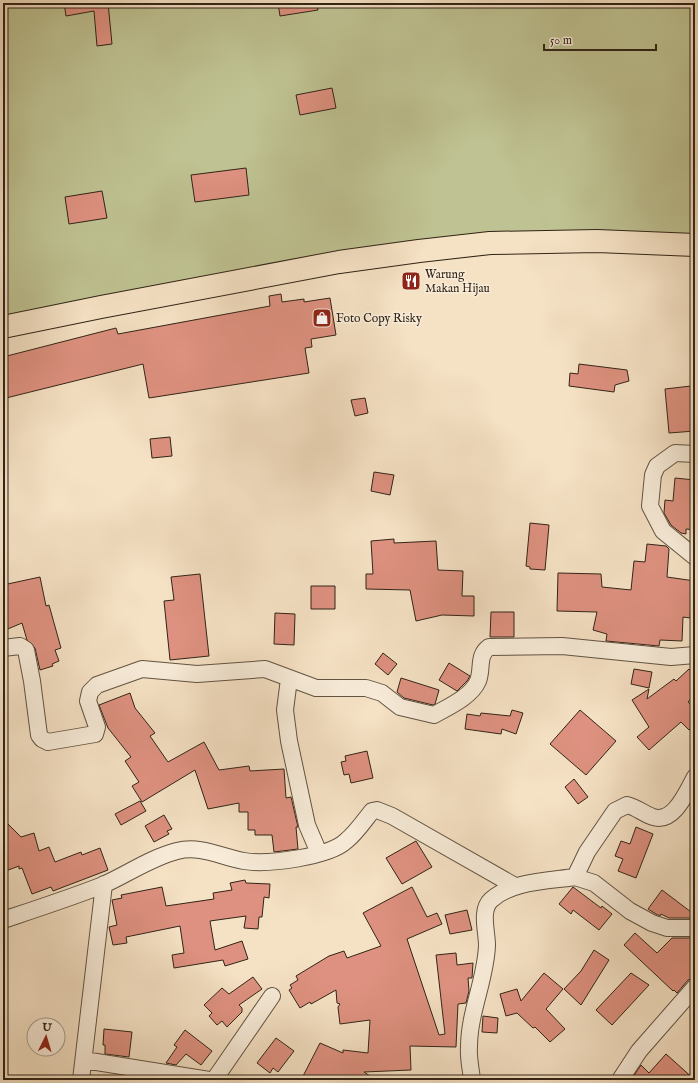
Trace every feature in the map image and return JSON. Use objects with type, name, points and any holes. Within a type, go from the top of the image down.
[{"type":"highway","points":[[3,327],[102,306],[339,262],[419,251],[498,243],[597,241],[695,245]]},
{"type":"street","points":[[695,454],[675,453],[657,466],[653,475],[650,506],[663,531],[695,557]]},
{"type":"street","points":[[3,648],[20,646],[26,650],[32,682],[38,735],[48,742],[95,734],[97,727],[88,701],[90,692],[97,685],[142,669],[197,674],[265,669],[277,672],[290,679],[316,688],[366,688],[382,693],[400,707],[434,715],[469,693],[478,681],[481,655],[490,647],[562,646],[671,656],[695,655]]},
{"type":"street","points":[[290,679],[285,710],[289,741],[307,825],[319,853]]},
{"type":"street","points":[[575,876],[587,852],[615,811],[627,805],[655,818],[663,818],[669,815],[678,806],[695,777]]},
{"type":"street","points":[[3,920],[104,884],[150,861],[186,849],[204,849],[244,861],[259,862],[300,858],[333,850],[346,842],[372,811],[377,810],[392,816],[516,886]]},
{"type":"street","points":[[472,1080],[469,1046],[474,1009],[484,971],[487,944],[485,913],[491,900],[516,886],[575,876],[594,883],[630,911],[652,923],[667,928],[695,928]]},
{"type":"street","points":[[81,1080],[84,1060],[87,1013],[100,931],[104,884]]},
{"type":"street","points":[[620,1080],[639,1050],[695,987]]},
{"type":"street","points":[[214,1080],[272,996]]},
{"type":"street","points":[[84,1060],[209,1080]]},
{"type":"green space","points":[[3,3],[695,3],[695,235],[455,239],[3,320]]},
{"type":"building","points":[[64,3],[108,3],[112,44],[97,46],[94,11],[66,16]]},
{"type":"building","points":[[278,3],[317,3],[318,10],[280,16]]},
{"type":"building","points":[[332,88],[336,108],[300,115],[296,95]]},
{"type":"building","points":[[246,168],[249,195],[195,202],[191,175]]},
{"type":"building","points":[[102,191],[107,218],[69,224],[65,197]]},
{"type":"building","points":[[281,294],[282,302],[304,299],[304,302],[330,298],[336,335],[311,339],[312,347],[305,348],[309,373],[149,398],[143,364],[6,398],[3,385],[3,357],[116,328],[118,334],[270,306],[269,296]]},
{"type":"building","points":[[579,364],[627,370],[629,381],[615,385],[614,392],[569,386],[570,373],[578,374]]},
{"type":"building","points":[[691,386],[695,431],[669,433],[665,389]]},
{"type":"building","points":[[365,398],[368,413],[355,416],[351,400]]},
{"type":"building","points":[[170,437],[172,456],[152,458],[150,439]]},
{"type":"building","points":[[374,472],[394,475],[390,495],[371,491]]},
{"type":"building","points":[[675,478],[695,480],[695,530],[686,529],[686,534],[681,533],[671,525],[664,513],[665,500],[673,501]]},
{"type":"building","points":[[530,523],[549,525],[545,570],[530,569],[530,567],[526,566]]},
{"type":"building","points":[[394,539],[394,543],[436,541],[438,570],[463,571],[462,596],[474,596],[474,616],[442,615],[416,621],[410,590],[366,589],[366,574],[373,574],[371,541]]},
{"type":"building","points":[[647,544],[666,546],[669,549],[667,577],[695,581],[695,593],[693,605],[691,604],[690,618],[683,617],[682,641],[660,640],[659,646],[606,641],[607,634],[593,630],[597,612],[557,611],[558,573],[601,574],[602,587],[631,590],[634,561],[645,562]]},
{"type":"building","points":[[200,574],[209,656],[170,660],[164,601],[174,600],[171,577]]},
{"type":"building","points":[[40,577],[46,606],[49,605],[61,648],[55,650],[59,661],[52,664],[53,666],[40,670],[35,648],[27,640],[22,623],[3,631],[3,585]]},
{"type":"building","points":[[311,586],[335,586],[335,609],[311,609]]},
{"type":"building","points":[[491,612],[514,612],[514,637],[490,637]]},
{"type":"building","points":[[275,613],[295,614],[294,645],[274,644]]},
{"type":"building","points":[[383,653],[397,664],[388,675],[375,664]]},
{"type":"building","points":[[449,663],[470,676],[457,691],[439,680]]},
{"type":"building","points":[[634,669],[652,672],[649,688],[631,684]]},
{"type":"building","points":[[689,669],[695,675],[695,694],[688,702],[695,708],[695,724],[689,730],[681,722],[649,750],[637,737],[649,727],[632,700],[649,689],[647,699],[674,679],[676,681]]},
{"type":"building","points":[[401,678],[439,690],[435,704],[433,705],[404,698],[397,692]]},
{"type":"building","points":[[130,693],[135,708],[155,733],[150,736],[168,762],[204,742],[219,770],[249,766],[250,771],[284,769],[286,798],[291,797],[298,827],[296,827],[298,849],[274,852],[272,835],[255,835],[255,830],[248,830],[248,812],[239,812],[239,803],[208,809],[195,770],[142,802],[132,786],[139,782],[125,761],[131,757],[108,728],[99,705]]},
{"type":"building","points":[[512,710],[523,713],[516,734],[502,729],[501,734],[465,729],[467,714],[480,716],[481,713],[510,716]]},
{"type":"building","points":[[580,710],[616,741],[586,775],[550,744]]},
{"type":"building","points":[[367,751],[373,778],[351,783],[349,774],[344,775],[341,762],[346,761],[345,756]]},
{"type":"building","points":[[574,779],[588,797],[578,804],[565,787]]},
{"type":"building","points":[[140,801],[146,811],[121,825],[115,814]]},
{"type":"building","points":[[164,815],[172,829],[167,831],[169,834],[154,842],[145,826]]},
{"type":"building","points":[[3,819],[21,837],[34,833],[39,851],[49,847],[55,862],[81,852],[82,855],[100,848],[108,870],[53,891],[51,887],[32,894],[22,868],[19,869],[19,866],[3,872]]},
{"type":"building","points":[[636,827],[653,834],[636,878],[618,871],[623,859],[615,856],[621,841],[630,844]]},
{"type":"building","points":[[416,841],[432,867],[402,884],[386,858]]},
{"type":"building","points":[[245,880],[246,883],[270,884],[269,898],[264,897],[262,917],[259,917],[258,929],[244,928],[246,916],[210,921],[215,950],[242,941],[248,959],[225,966],[223,960],[174,968],[172,955],[184,953],[180,926],[126,937],[127,943],[113,945],[109,927],[117,925],[112,900],[122,898],[121,895],[162,887],[166,906],[214,899],[213,893],[232,890],[230,883]]},
{"type":"building","points":[[412,887],[427,917],[437,913],[442,924],[407,939],[439,1035],[445,1034],[436,955],[456,953],[457,965],[473,963],[472,978],[468,978],[469,991],[466,1003],[458,1004],[456,1047],[410,1046],[411,1070],[364,1072],[376,1080],[301,1080],[320,1043],[343,1053],[343,1050],[368,1053],[370,1020],[340,1024],[338,1007],[340,1004],[337,1003],[336,990],[311,1004],[310,1002],[300,1008],[289,990],[292,988],[290,985],[298,980],[296,976],[329,956],[344,951],[347,958],[381,946],[363,913]]},
{"type":"building","points":[[573,887],[601,908],[602,906],[612,914],[599,930],[573,910],[571,914],[559,904]]},
{"type":"building","points":[[662,890],[695,915],[695,918],[669,918],[661,914],[660,916],[648,909]]},
{"type":"building","points":[[467,910],[472,930],[450,934],[445,915]]},
{"type":"building","points":[[635,933],[657,953],[672,938],[695,938],[695,978],[688,980],[677,993],[674,990],[673,991],[624,945]]},
{"type":"building","points":[[594,950],[609,960],[581,1005],[564,989],[581,971]]},
{"type":"building","points":[[544,973],[563,989],[546,1009],[565,1029],[550,1042],[535,1027],[533,1028],[517,1013],[506,1016],[500,994],[517,989],[521,1001]]},
{"type":"building","points":[[631,973],[649,985],[612,1025],[596,1010]]},
{"type":"building","points":[[253,977],[262,989],[239,1005],[242,1008],[242,1012],[227,1027],[222,1021],[217,1025],[209,1016],[212,1013],[204,1005],[222,988],[229,994]]},
{"type":"building","points":[[483,1016],[498,1018],[497,1033],[482,1032]]},
{"type":"building","points":[[104,1029],[132,1032],[129,1057],[105,1054],[105,1045],[103,1045]]},
{"type":"building","points":[[185,1030],[212,1051],[201,1065],[186,1054],[176,1065],[166,1063],[177,1047],[174,1045]]},
{"type":"building","points":[[276,1038],[294,1051],[278,1072],[273,1068],[270,1073],[257,1063]]},
{"type":"building","points":[[666,1054],[695,1080],[631,1080],[641,1065],[649,1073]]},
{"type":"place","name":"Warung Makan Hijau","points":[[411,281]]},
{"type":"place","name":"Foto Copy Risky","points":[[322,318]]}]
